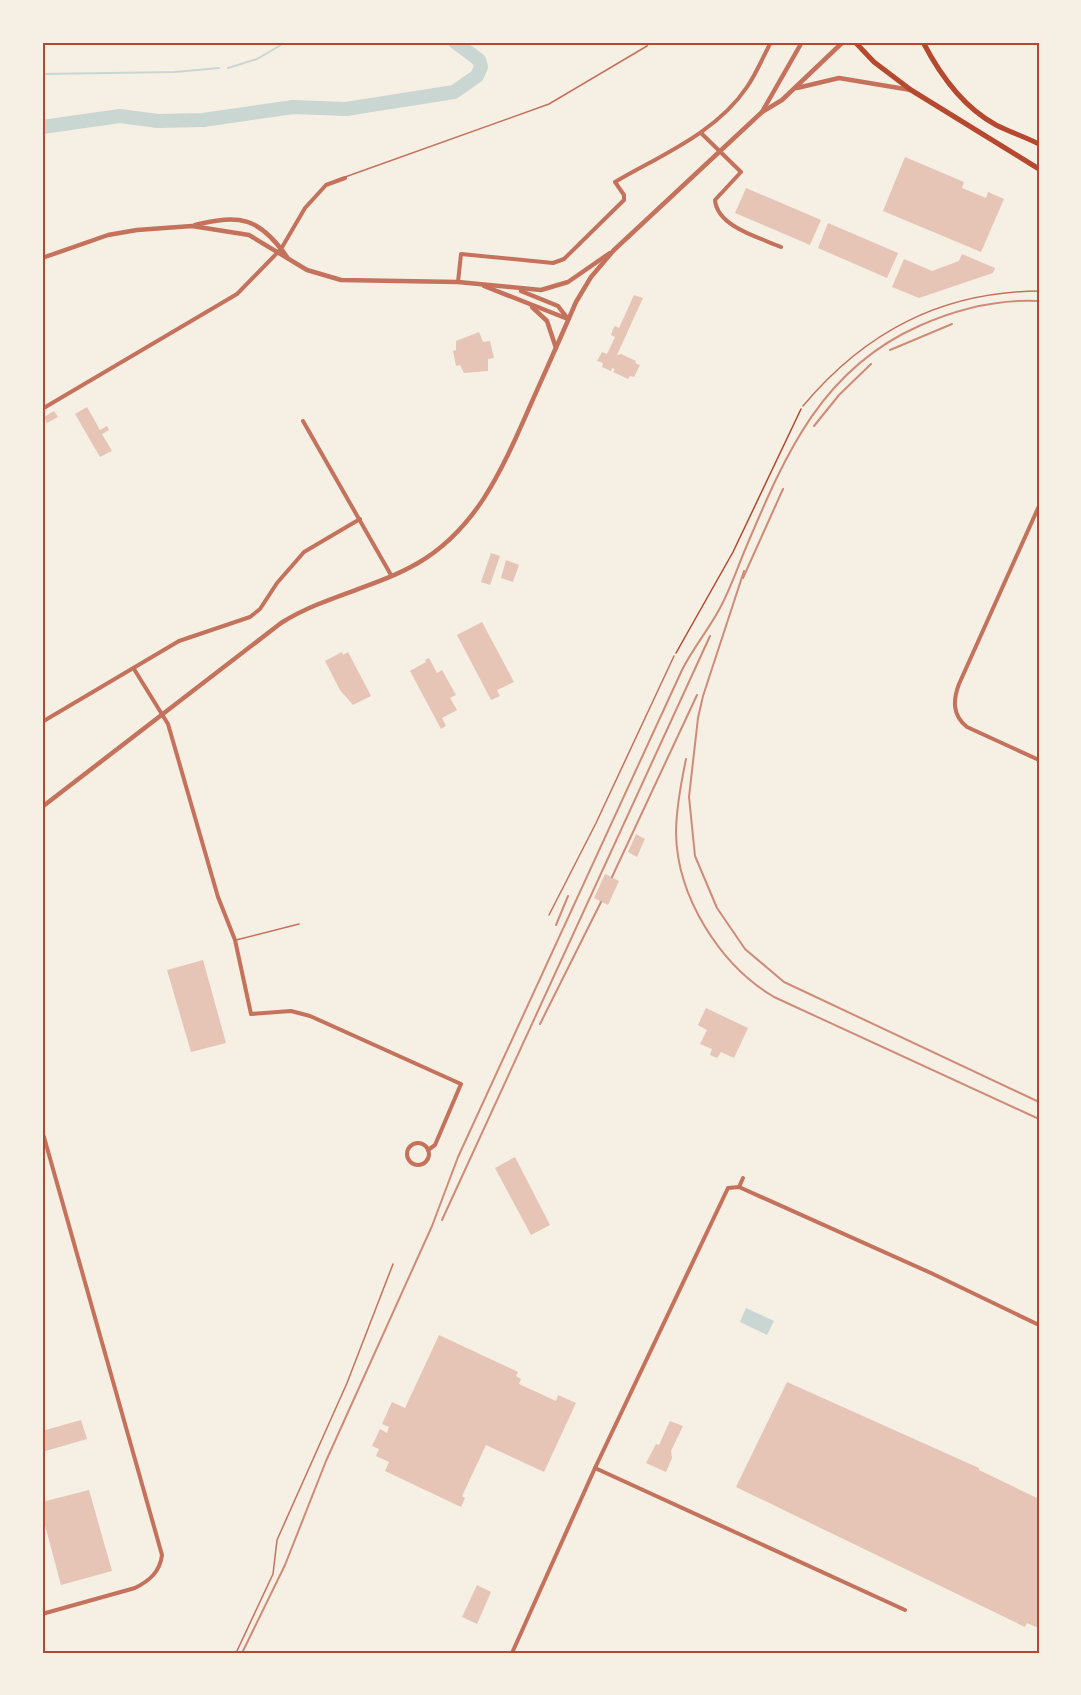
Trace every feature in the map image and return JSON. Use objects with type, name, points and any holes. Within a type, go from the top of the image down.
[{"type":"main road","points":[[855,42],[880,67],[910,90],[1039,169]]},
{"type":"main road","points":[[923,42],[946,81],[975,110],[996,125],[1039,144]]},
{"type":"street","points":[[458,282],[461,254],[558,262],[624,200],[624,195],[615,182],[701,133],[726,112],[748,87],[771,42]]},
{"type":"street","points":[[762,112],[802,42]]},
{"type":"street","points":[[42,807],[292,616],[392,575],[429,556],[457,533],[477,509],[509,455],[584,287],[614,250],[762,112],[794,89],[843,42]]},
{"type":"street","points":[[794,89],[839,78],[910,90]]},
{"type":"street","points":[[701,133],[741,172],[715,200],[715,205],[731,223],[781,247]]},
{"type":"street","points":[[43,406],[223,303],[246,286],[279,251],[305,208],[326,185],[345,178]]},
{"type":"street","points":[[42,258],[108,235],[192,226],[224,219],[243,219],[258,225],[279,251]]},
{"type":"street","points":[[192,226],[249,235],[314,273],[341,280],[458,282],[541,290],[560,285],[614,250]]},
{"type":"street","points":[[479,284],[568,319]]},
{"type":"street","points":[[515,289],[558,306],[568,319]]},
{"type":"street","points":[[528,304],[547,321],[556,348]]},
{"type":"street","points":[[303,421],[392,575]]},
{"type":"street","points":[[1039,506],[959,684],[954,704],[958,718],[967,727],[1039,760]]},
{"type":"street","points":[[42,722],[179,641],[251,617],[260,609],[277,583],[304,552],[360,519]]},
{"type":"street","points":[[134,669],[173,736],[218,897],[235,940],[252,1014],[291,1011],[310,1016],[461,1084],[435,1144],[428,1150],[428,1159],[423,1164],[413,1163],[408,1159],[408,1149],[413,1144],[423,1144],[428,1150]]},
{"type":"street","points":[[42,1130],[162,1555],[160,1566],[147,1582],[135,1588],[42,1614]]},
{"type":"street","points":[[739,1187],[743,1178]]},
{"type":"street","points":[[512,1653],[595,1468],[728,1188],[739,1187],[931,1273],[1039,1325]]},
{"type":"street","points":[[595,1468],[905,1610]]},
{"type":"lane","points":[[345,178],[549,104],[647,46],[649,42]]},
{"type":"lane","points":[[803,406],[830,375],[889,330],[953,304],[1012,291],[1039,291]]},
{"type":"lane","points":[[549,915],[596,823],[674,656]]},
{"type":"lane","points":[[235,940],[299,924]]},
{"type":"lane","points":[[236,1653],[273,1574],[277,1539],[347,1383],[393,1264]]},
{"type":"path","points":[[674,656],[733,552],[803,406]]},
{"type":"shaded area","points":[[746,1308],[774,1321],[767,1335],[740,1322]]},
{"type":"building","points":[[905,157],[964,182],[962,188],[986,198],[988,192],[1004,199],[981,252],[883,211]]},
{"type":"building","points":[[746,188],[821,220],[810,245],[735,213]]},
{"type":"building","points":[[828,223],[898,253],[887,278],[818,248]]},
{"type":"building","points":[[962,254],[995,268],[993,273],[919,298],[892,287],[904,259],[932,271],[959,261]]},
{"type":"building","points":[[634,295],[643,298],[617,355],[621,354],[640,365],[634,377],[630,376],[628,379],[613,372],[615,369],[612,368],[611,371],[602,367],[603,363],[597,361],[602,352],[607,354],[615,337],[611,335],[613,329],[615,326],[619,328]]},
{"type":"building","points":[[479,332],[483,342],[490,341],[494,358],[488,359],[488,371],[464,373],[460,365],[456,366],[453,351],[456,350],[456,341]]},
{"type":"building","points":[[87,407],[100,430],[107,426],[109,430],[102,434],[112,451],[100,457],[75,414]]},
{"type":"building","points":[[54,411],[58,417],[47,423],[44,417]]},
{"type":"building","points":[[491,553],[500,556],[490,585],[481,582]]},
{"type":"building","points":[[506,560],[519,565],[513,582],[501,578]]},
{"type":"building","points":[[482,622],[514,682],[497,690],[500,696],[491,700],[457,635]]},
{"type":"building","points":[[342,652],[343,655],[348,652],[371,696],[353,705],[340,690],[325,661]]},
{"type":"building","points":[[429,658],[437,673],[442,670],[456,695],[450,698],[457,710],[442,718],[446,726],[441,729],[410,671]]},
{"type":"building","points":[[636,834],[645,839],[637,857],[628,852]]},
{"type":"building","points":[[605,874],[619,881],[608,905],[594,898]]},
{"type":"building","points":[[203,960],[226,1043],[191,1052],[167,970]]},
{"type":"building","points":[[706,1008],[748,1028],[734,1058],[721,1052],[717,1058],[710,1055],[712,1049],[700,1044],[707,1030],[698,1025]]},
{"type":"building","points":[[515,1157],[550,1225],[531,1235],[495,1168]]},
{"type":"building","points":[[439,1335],[518,1372],[516,1376],[521,1379],[519,1384],[556,1401],[558,1395],[576,1403],[544,1472],[486,1445],[462,1496],[465,1498],[461,1507],[385,1471],[389,1462],[376,1456],[379,1449],[372,1446],[380,1429],[387,1433],[389,1427],[382,1424],[392,1402],[405,1408]]},
{"type":"building","points":[[787,1382],[979,1468],[1039,1499],[1038,1628],[1027,1623],[1025,1627],[736,1487]]},
{"type":"building","points":[[81,1420],[87,1439],[42,1452],[42,1431]]},
{"type":"building","points":[[670,1421],[683,1426],[671,1451],[672,1458],[666,1472],[646,1463],[656,1444],[659,1445]]},
{"type":"building","points":[[89,1490],[112,1571],[61,1585],[42,1514],[42,1502]]},
{"type":"building","points":[[477,1585],[491,1592],[477,1624],[462,1617]]},
{"type":"waterway","points":[[228,68],[257,59],[286,42]]},
{"type":"waterway","points":[[42,127],[120,116],[158,121],[203,120],[293,107],[346,109],[454,92],[477,76],[481,67],[479,60],[455,42]]},
{"type":"waterway","points":[[42,74],[175,72],[219,68]]},
{"type":"railway","points":[[242,1653],[285,1565],[326,1461],[432,1226],[458,1157],[682,670],[724,600],[762,511],[793,447],[811,417],[832,390],[857,365],[885,344],[919,326],[963,310],[1008,302],[1039,301]]},
{"type":"railway","points":[[890,350],[952,324]]},
{"type":"railway","points":[[814,426],[839,395],[871,364]]},
{"type":"railway","points":[[743,578],[783,489]]},
{"type":"railway","points":[[744,571],[703,696],[698,718],[689,797],[695,856],[717,908],[745,949],[784,982],[1039,1102]]},
{"type":"railway","points":[[442,1220],[710,636]]},
{"type":"railway","points":[[612,877],[697,695]]},
{"type":"railway","points":[[686,759],[677,814],[678,857],[693,905],[705,927],[736,967],[774,997],[1039,1119]]},
{"type":"railway","points":[[556,925],[568,896]]},
{"type":"railway","points":[[540,1024],[601,902]]}]
